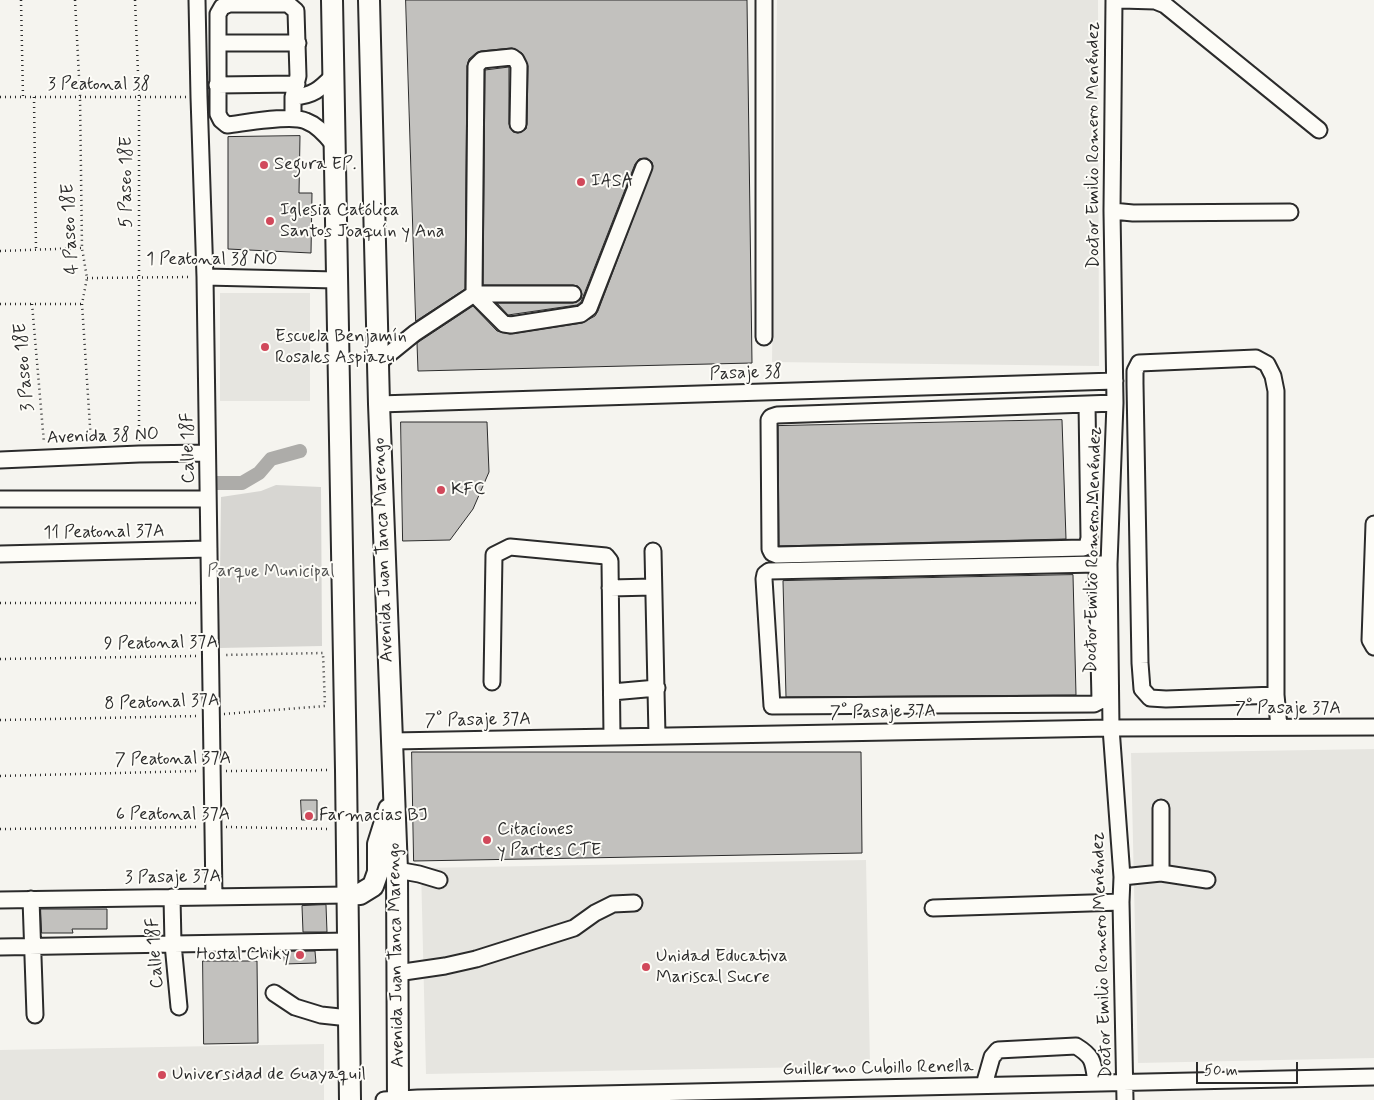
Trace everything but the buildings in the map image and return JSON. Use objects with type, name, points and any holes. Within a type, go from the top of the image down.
[{"type":"main road","points":[[332,0],[350,1100]]},
{"type":"main road","name":"Avenida Juan Tanca Marengo","points":[[369,0],[379,404],[396,870],[397,973],[394,1099]]},
{"type":"main road","points":[[347,895],[360,894],[373,886],[378,872],[378,844],[394,796]]},
{"type":"street","name":"Calle 18F","points":[[197,0],[205,277],[214,897]]},
{"type":"street","points":[[764,0],[764,337]]},
{"type":"street","name":"Doctor Emilio Romero Menéndez","points":[[1114,0],[1112,211],[1115,403],[1103,564],[1111,728],[1122,877],[1125,1100]]},
{"type":"street","points":[[1120,0],[1155,1],[1165,5],[1319,130]]},
{"type":"street","points":[[293,118],[298,43],[296,11],[288,4],[229,4],[222,7],[218,14],[217,85],[218,114],[221,120],[228,125],[293,118],[306,120],[320,130],[334,144]]},
{"type":"street","points":[[218,43],[298,43]]},
{"type":"street","points":[[518,124],[519,66],[516,60],[512,57],[482,60],[476,66],[474,294],[504,324],[510,325],[581,314],[589,308],[644,167]]},
{"type":"street","points":[[217,85],[296,91],[304,97],[319,91],[333,76]]},
{"type":"street","points":[[1112,211],[1133,213],[1290,212]]},
{"type":"street","name":"1 Peatonal 38 NO","points":[[205,277],[336,280]]},
{"type":"street","points":[[378,363],[415,333],[474,294],[573,294]]},
{"type":"street","points":[[1276,695],[1166,699],[1150,698],[1142,689],[1135,384],[1135,371],[1139,363],[1256,358],[1267,364],[1273,376],[1276,391],[1276,695],[1279,727]]},
{"type":"street","name":"Pasaje 38","points":[[379,404],[1115,381]]},
{"type":"street","points":[[1087,404],[1089,538],[1087,546],[1083,548],[778,555],[772,553],[770,549],[769,420],[771,417],[777,415],[1115,403]]},
{"type":"street","name":"Avenida 38 NO","points":[[0,460],[92,455],[207,453]]},
{"type":"street","points":[[0,499],[208,498]]},
{"type":"street","points":[[1374,524],[1370,640],[1374,647]]},
{"type":"street","points":[[492,682],[494,555],[510,548],[606,556],[610,561],[612,737]]},
{"type":"street","name":"11 Peatonal 37A","points":[[0,554],[209,549]]},
{"type":"street","points":[[653,551],[657,736]]},
{"type":"street","points":[[770,734],[772,706],[764,579],[765,574],[769,571],[1103,564],[1100,700],[1094,704],[772,706]]},
{"type":"street","points":[[610,588],[654,587]]},
{"type":"street","points":[[612,692],[657,688]]},
{"type":"street","name":"7° Pasaje 37A","points":[[392,741],[1111,728],[1374,727]]},
{"type":"street","points":[[1161,808],[1161,874]]},
{"type":"street","points":[[396,870],[439,880]]},
{"type":"street","points":[[1122,877],[1161,874],[1207,880]]},
{"type":"street","name":"3 Pasaje 37A","points":[[0,900],[347,895]]},
{"type":"street","name":"Calle 18F","points":[[172,897],[173,944],[179,1007]]},
{"type":"street","points":[[31,899],[35,1015]]},
{"type":"street","points":[[933,908],[1121,902]]},
{"type":"street","points":[[397,973],[476,959],[574,928],[595,913],[613,904],[634,903]]},
{"type":"street","points":[[0,947],[348,941]]},
{"type":"street","points":[[274,993],[295,1007],[321,1015],[349,1018]]},
{"type":"street","points":[[984,1085],[992,1057],[998,1050],[1076,1046],[1087,1053],[1093,1062],[1096,1082]]},
{"type":"street","name":"Guillermo Cubillo Renella","points":[[394,1099],[1374,1077]]},
{"type":"path","points":[[21,0],[23,97]]},
{"type":"path","name":"4 Paseo 18E","points":[[75,0],[80,96],[82,248],[87,278],[82,304],[92,455]]},
{"type":"path","name":"5 Paseo 18E","points":[[134,0],[139,97],[139,454]]},
{"type":"path","name":"3 Peatonal 38","points":[[0,97],[199,97]]},
{"type":"path","points":[[34,97],[36,249]]},
{"type":"path","points":[[0,251],[82,248]]},
{"type":"path","name":"1 Peatonal 38 NO","points":[[87,278],[205,277]]},
{"type":"path","points":[[0,304],[82,304]]},
{"type":"path","name":"3 Paseo 18E","points":[[32,304],[45,457]]},
{"type":"path","points":[[0,603],[210,603]]},
{"type":"path","name":"9 Peatonal 37A","points":[[0,659],[323,653],[324,706]]},
{"type":"path","name":"8 Peatonal 37A","points":[[0,720],[211,715],[324,706]]},
{"type":"path","name":"7 Peatonal 37A","points":[[0,776],[346,770]]},
{"type":"path","name":"6 Peatonal 37A","points":[[0,829],[213,827],[346,829]]},
{"type":"shaded area","points":[[777,0],[1098,0],[1099,366],[772,362]]},
{"type":"shaded area","name":"Escuela Benjamín Rosales Aspiazu","points":[[220,293],[310,293],[310,401],[220,401]]},
{"type":"shaded area","points":[[1374,749],[1374,1058],[1138,1063],[1131,753]]},
{"type":"shaded area","name":"Unidad Educativa Mariscal Sucre","points":[[866,860],[870,1066],[426,1074],[421,868]]},
{"type":"shaded area","name":"Universidad de Guayaquil","points":[[324,1044],[324,1100],[0,1100],[0,1050]]},
{"type":"green space","name":"Parque Municipal","points":[[276,485],[321,487],[322,646],[219,648],[221,497],[261,491]]},
{"type":"waterway","points":[[215,483],[242,483],[259,473],[271,459],[300,451]]},
{"type":"place","name":"Segura EP.","points":[[264,165]]},
{"type":"place","name":"IASA","points":[[581,182]]},
{"type":"place","name":"Iglesia Católica Santos Joaquín y Ana","points":[[270,221]]},
{"type":"place","name":"Escuela Benjamín Rosales Aspiazu","points":[[265,347]]},
{"type":"place","name":"KFC","points":[[441,490]]},
{"type":"place","name":"Farmacias BJ","points":[[309,816]]},
{"type":"place","name":"Citaciones y Partes CTE","points":[[487,840]]},
{"type":"place","name":"Hostal Chiky","points":[[300,955]]},
{"type":"place","name":"Unidad Educativa Mariscal Sucre","points":[[646,967]]},
{"type":"place","name":"Universidad de Guayaquil","points":[[162,1075]]}]
